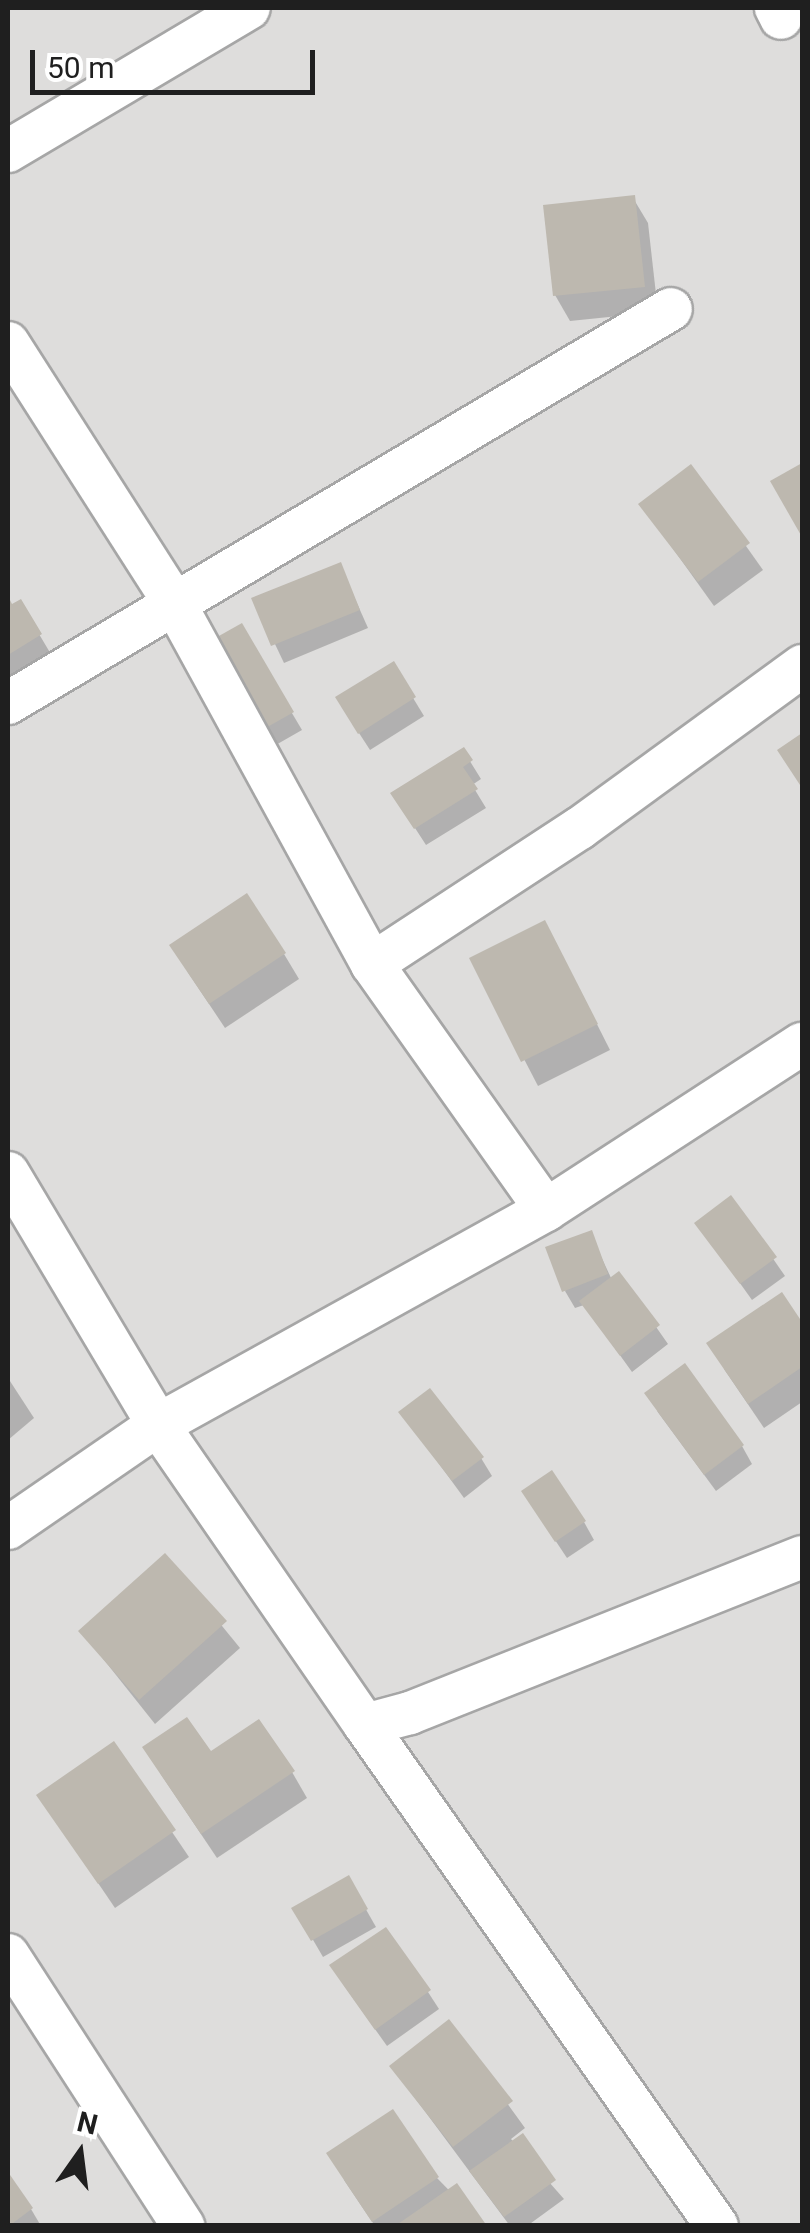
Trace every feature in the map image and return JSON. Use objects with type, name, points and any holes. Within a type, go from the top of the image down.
[{"type":"street","points":[[8,151],[249,8]]},
{"type":"street","points":[[8,702],[672,309]]},
{"type":"street","points":[[8,343],[176,606],[372,964],[546,1210]]},
{"type":"street","points":[[372,964],[580,828],[802,666]]},
{"type":"street","points":[[8,1528],[158,1425],[546,1210],[802,1044]]},
{"type":"street","points":[[8,1173],[158,1425],[717,2226]]},
{"type":"street","points":[[365,1725],[410,1713],[570,1644],[802,1558]]},
{"type":"street","points":[[8,1955],[183,2226]]},
{"type":"shaded area","points":[[8,8],[802,8],[802,2225],[8,2225]]},
{"type":"building","points":[[635,195],[645,287],[553,296],[543,205]]},
{"type":"building","points":[[802,463],[802,537],[770,481]]},
{"type":"building","points":[[691,464],[750,543],[698,582],[638,504]]},
{"type":"building","points":[[341,562],[360,610],[271,646],[251,598]]},
{"type":"building","points":[[8,596],[12,604],[21,599],[42,634],[8,655]]},
{"type":"building","points":[[242,623],[294,712],[262,730],[210,641]]},
{"type":"building","points":[[394,661],[416,697],[358,734],[335,697]]},
{"type":"building","points":[[802,733],[802,788],[777,750]]},
{"type":"building","points":[[464,747],[473,760],[463,767],[478,789],[414,829],[390,793]]},
{"type":"building","points":[[247,893],[286,953],[209,1004],[169,945]]},
{"type":"building","points":[[545,920],[598,1024],[521,1062],[469,958]]},
{"type":"building","points":[[731,1195],[777,1257],[740,1284],[694,1223]]},
{"type":"building","points":[[592,1230],[608,1274],[562,1292],[545,1247]]},
{"type":"building","points":[[619,1271],[660,1325],[620,1356],[579,1301]]},
{"type":"building","points":[[782,1292],[802,1322],[802,1367],[748,1404],[706,1343]]},
{"type":"building","points":[[685,1363],[744,1445],[704,1475],[644,1393]]},
{"type":"building","points":[[430,1388],[484,1457],[452,1481],[398,1412]]},
{"type":"building","points":[[552,1470],[586,1521],[555,1542],[521,1491]]},
{"type":"building","points":[[165,1553],[227,1621],[139,1700],[78,1631]]},
{"type":"building","points":[[187,1717],[211,1751],[259,1719],[295,1771],[201,1834],[142,1747]]},
{"type":"building","points":[[114,1741],[176,1830],[98,1884],[36,1795]]},
{"type":"building","points":[[349,1875],[368,1909],[311,1941],[291,1908]]},
{"type":"building","points":[[386,1927],[431,1990],[375,2030],[329,1965]]},
{"type":"building","points":[[449,2019],[513,2101],[453,2147],[389,2066]]},
{"type":"building","points":[[393,2109],[439,2177],[372,2222],[326,2153]]},
{"type":"building","points":[[523,2133],[556,2180],[504,2217],[469,2171]]},
{"type":"building","points":[[8,2172],[33,2208],[9,2226],[8,2226]]},
{"type":"building","points":[[457,2183],[487,2226],[395,2226]]}]
